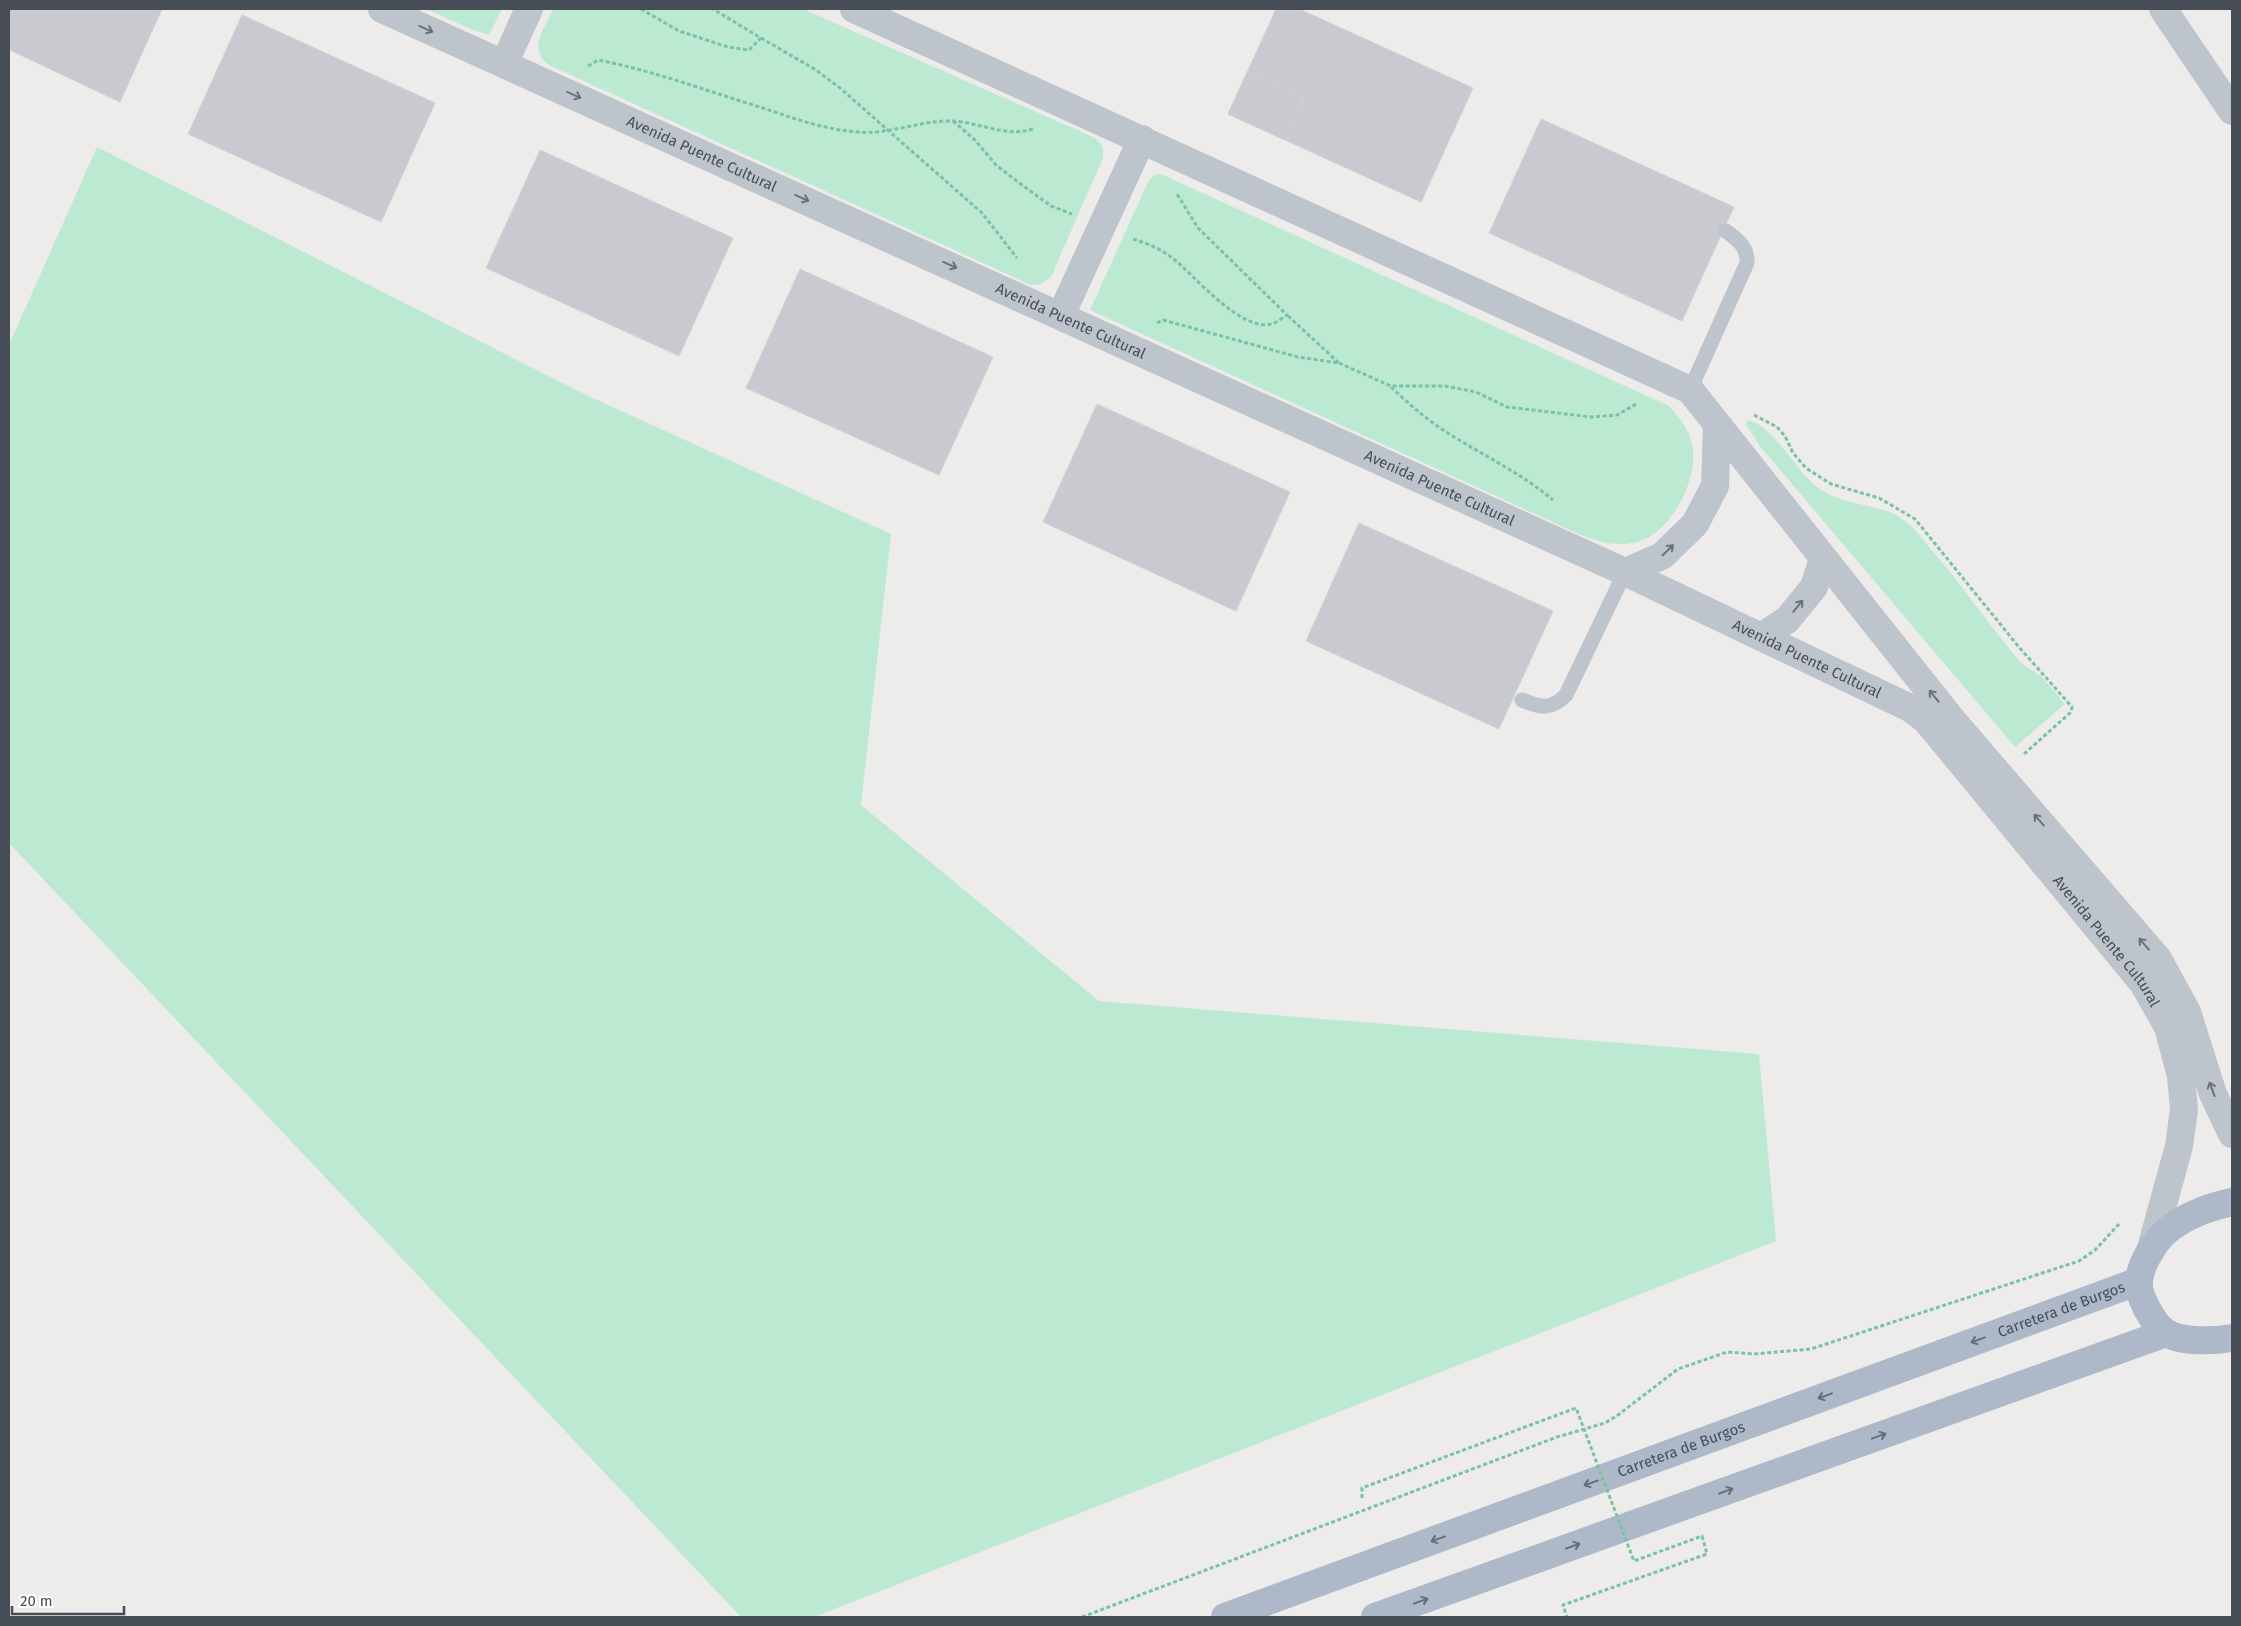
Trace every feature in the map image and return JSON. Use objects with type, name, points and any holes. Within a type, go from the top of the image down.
[{"type":"main road","points":[[2232,1202],[2204,1208],[2172,1227],[2150,1252],[2139,1281],[2148,1313],[2166,1333],[2192,1340],[2232,1338]]},
{"type":"main road","name":"Carretera de Burgos","points":[[1225,1617],[2139,1281]]},
{"type":"main road","points":[[1375,1617],[2166,1333]]},
{"type":"street","name":"Avenida Puente Cultural","points":[[382,9],[1564,544],[1910,708],[1926,720],[2143,983],[2168,1027],[2181,1076],[2184,1110],[2179,1146],[2150,1252]]},
{"type":"street","points":[[504,64],[529,9]]},
{"type":"street","points":[[854,9],[1690,390]]},
{"type":"street","points":[[2163,9],[2232,111]]},
{"type":"street","points":[[1061,315],[1142,139]]},
{"type":"street","name":"Avenida Puente Cultural","points":[[1690,390],[1953,721],[2158,959],[2187,1012],[2213,1094],[2232,1134]]},
{"type":"street","points":[[1625,572],[1662,556],[1695,524],[1715,486],[1717,426]]},
{"type":"street","points":[[1761,637],[1787,620],[1814,587],[1823,559]]},
{"type":"lane","points":[[1690,390],[1747,263],[1747,256],[1743,245],[1726,231]]},
{"type":"lane","points":[[1522,700],[1536,706],[1548,706],[1558,704],[1566,695],[1625,572]]},
{"type":"path","points":[[641,9],[679,31],[728,48],[748,50],[761,38]]},
{"type":"path","points":[[713,9],[816,70],[982,213],[1010,247],[1017,259],[1017,268],[1008,291]]},
{"type":"path","points":[[572,94],[586,66],[598,60],[632,66],[806,122],[859,133],[916,124],[953,121],[1011,131],[1032,130],[1052,120],[1061,103]]},
{"type":"path","points":[[953,121],[975,140],[996,164],[1051,206],[1123,236],[1148,244],[1170,256],[1223,306],[1244,318],[1260,324],[1273,324],[1287,314]]},
{"type":"path","points":[[1183,158],[1173,180],[1175,190],[1182,205],[1198,228],[1339,363]]},
{"type":"path","points":[[1134,348],[1141,334],[1149,326],[1163,320],[1298,357],[1339,363],[1391,386],[1413,408],[1448,433],[1533,483],[1559,505],[1568,516],[1570,530],[1564,544]]},
{"type":"path","points":[[1391,386],[1445,386],[1476,392],[1507,408],[1592,416],[1617,415],[1633,407],[1647,395],[1658,377]]},
{"type":"path","points":[[1746,413],[1777,427],[1785,436],[1793,453],[1806,468],[1820,477],[1839,487],[1879,498],[1915,519],[2018,646],[2072,707],[2071,712],[2023,756]]},
{"type":"path","points":[[1082,1617],[1556,1437],[1605,1423],[1678,1369],[1727,1352],[1754,1354],[1811,1349],[2079,1261],[2095,1250],[2119,1224]]},
{"type":"path","points":[[1362,1498],[1362,1488],[1576,1408],[1634,1561],[1702,1536],[1707,1554],[1562,1605],[1567,1617]]},
{"type":"green space","points":[[426,9],[502,9],[489,35]]},
{"type":"green space","points":[[553,9],[803,9],[1093,137],[1102,146],[1103,158],[1051,277],[1039,285],[1031,285],[551,66],[544,60],[538,46],[539,39]]},
{"type":"green space","points":[[97,147],[582,393],[891,534],[861,805],[1099,1001],[1759,1054],[1776,1241],[814,1617],[741,1617],[9,843],[9,345]]},
{"type":"green space","points":[[1161,174],[1669,406],[1689,433],[1693,457],[1688,487],[1673,515],[1652,535],[1640,541],[1613,544],[1587,537],[1090,310],[1148,182],[1154,175]]},
{"type":"green space","points":[[1747,420],[1766,430],[1817,487],[1839,498],[1896,515],[1909,524],[1941,561],[2022,664],[2041,676],[2065,704],[2015,747],[1759,445],[1746,424]]},
{"type":"building","points":[[9,9],[162,9],[120,102],[12,51],[9,48]]},
{"type":"building","points":[[1276,9],[1299,9],[1473,88],[1421,202],[1228,114]]},
{"type":"building","points":[[242,15],[435,103],[381,222],[188,134]]},
{"type":"building","points":[[1248,71],[1304,98],[1285,140],[1228,114]]},
{"type":"building","points":[[1541,119],[1734,207],[1682,321],[1489,233]]},
{"type":"building","points":[[540,150],[733,238],[679,356],[486,268]]},
{"type":"building","points":[[800,269],[993,357],[939,475],[746,388]]},
{"type":"building","points":[[1097,404],[1290,492],[1236,611],[1043,522]]},
{"type":"building","points":[[1359,523],[1553,611],[1499,729],[1306,641]]}]
